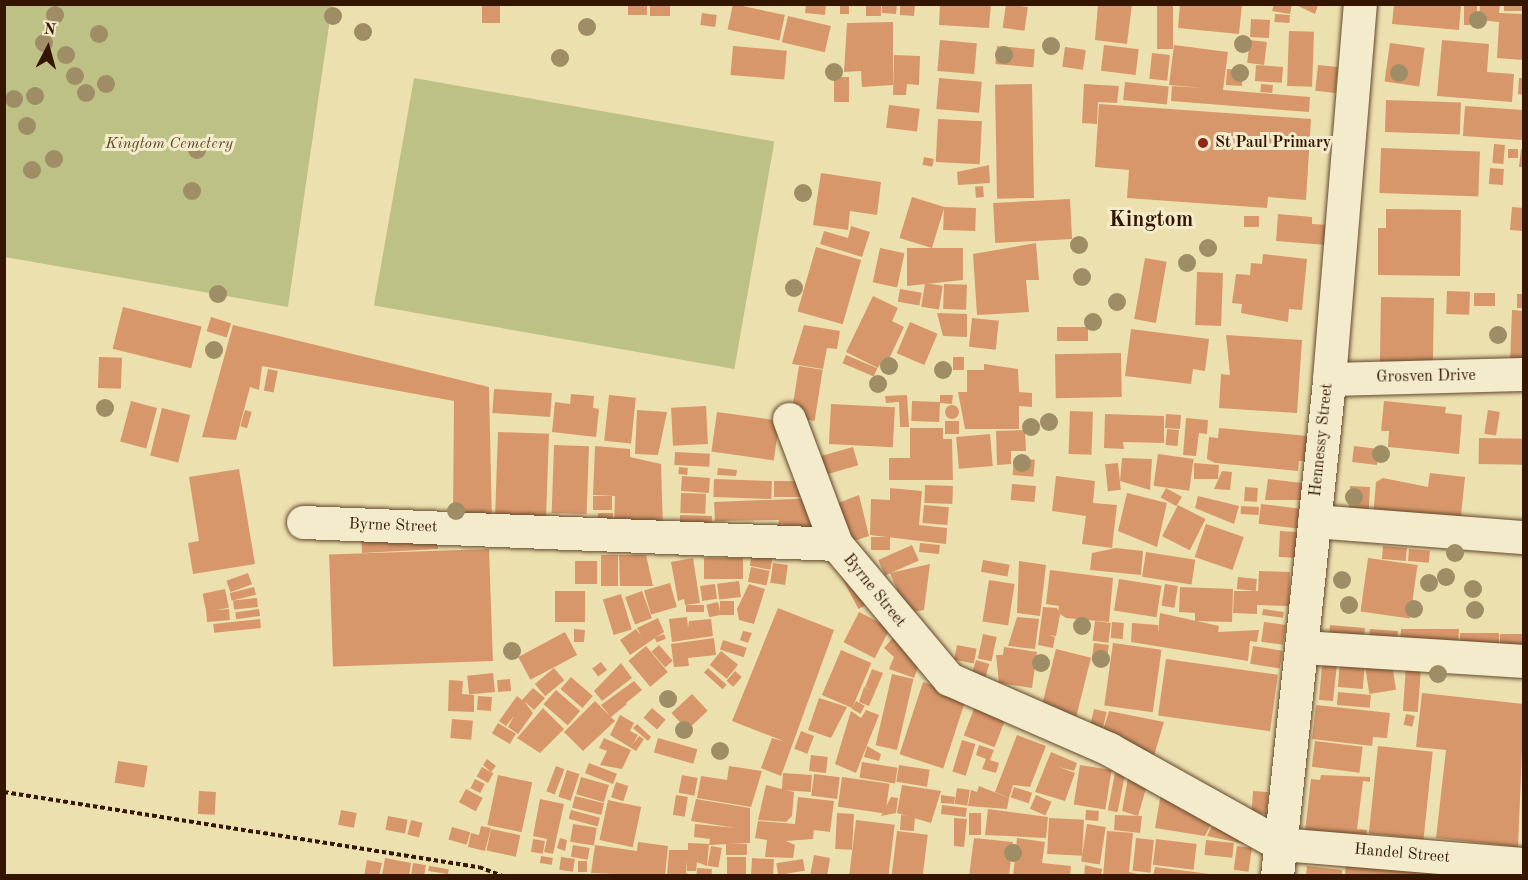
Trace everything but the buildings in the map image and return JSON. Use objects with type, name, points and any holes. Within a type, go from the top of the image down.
[{"type":"street","name":"Hennessy Street","points":[[1279,860],[1303,647],[1329,379],[1360,4]]},
{"type":"street","name":"Grosven Drive","points":[[1329,379],[1524,374]]},
{"type":"street","points":[[789,419],[836,544]]},
{"type":"street","points":[[1314,521],[1524,537]]},
{"type":"street","name":"Byrne Street","points":[[303,522],[836,544],[949,679],[1109,749],[1279,860]]},
{"type":"street","points":[[1303,647],[1524,661]]},
{"type":"street","name":"Handel Street","points":[[1279,860],[1524,864]]},
{"type":"path","points":[[4,792],[480,867],[502,876]]},
{"type":"green space","name":"Kingtom Cemetery","points":[[4,5],[332,5],[288,307],[5,257]]},
{"type":"green space","points":[[414,78],[774,142],[734,369],[374,305]]},
{"type":"place","name":"St Paul Primary","points":[[1203,143]]},
{"type":"district","name":"Kingtom","points":[[1151,221]]}]
